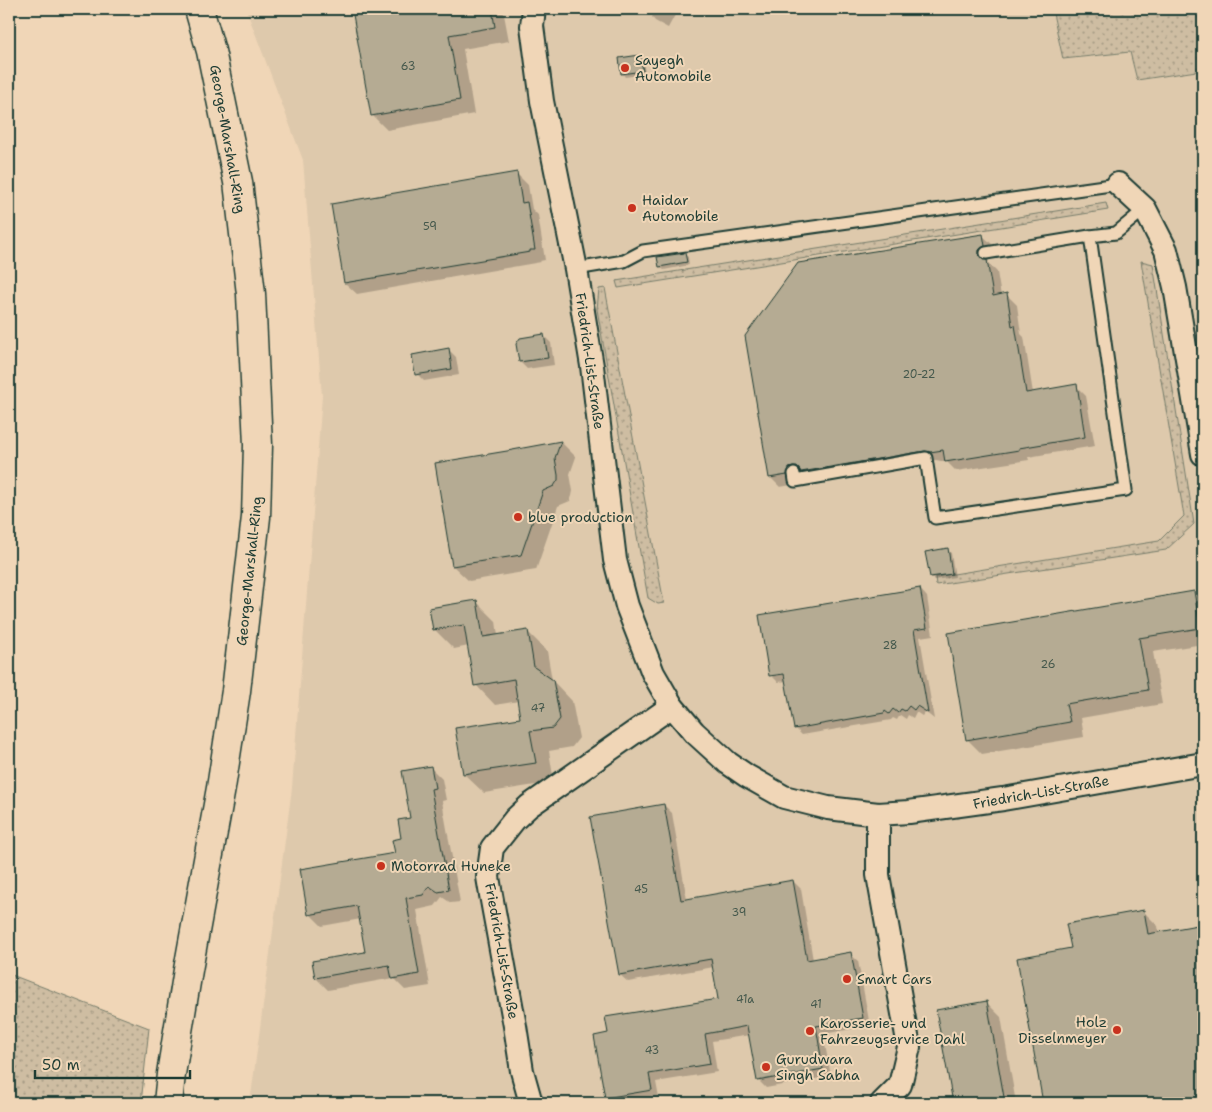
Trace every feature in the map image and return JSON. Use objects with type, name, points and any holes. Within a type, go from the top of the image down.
[{"type":"main road","name":"George-Marshall-Ring","points":[[168,1103],[188,970],[236,691],[256,517],[258,445],[251,294],[239,191],[211,50],[199,9]]},
{"type":"street","name":"Friedrich-List-Straße","points":[[534,9],[532,26],[542,101],[576,269],[592,366],[615,560],[627,606],[653,674],[672,706],[694,732],[728,764],[784,797],[828,808],[878,814],[909,812],[994,800],[1203,764]]},
{"type":"street","points":[[1118,184],[1145,209],[1166,250],[1175,287],[1203,454]]},
{"type":"street","name":"Friedrich-List-Straße","points":[[531,1103],[522,1071],[488,877],[492,848],[515,819],[529,806],[672,706]]},
{"type":"street","points":[[878,814],[878,875],[909,1047],[900,1085],[882,1103]]},
{"type":"lane","points":[[576,269],[624,262],[643,251],[1118,184]]},
{"type":"lane","points":[[986,254],[1116,233],[1145,209]]},
{"type":"lane","points":[[794,474],[794,481],[926,458],[935,518],[1126,490],[1090,236]]},
{"type":"shaded area","points":[[246,9],[1052,9],[1063,59],[1131,52],[1137,80],[1203,70],[1203,1103],[250,1103],[292,788],[322,396],[303,160]]},
{"type":"shaded area","points":[[1052,9],[1203,9],[1203,34],[1200,35],[1203,70],[1137,80],[1130,52],[1063,59]]},
{"type":"shaded area","points":[[1106,203],[1108,210],[618,288],[616,281]]},
{"type":"shaded area","points":[[1141,261],[1153,264],[1194,524],[1166,550],[936,585],[935,577],[1159,541],[1184,516]]},
{"type":"shaded area","points":[[605,288],[664,603],[658,604],[648,598],[597,309],[599,289]]},
{"type":"shaded area","points":[[9,974],[149,1028],[141,1103],[9,1103]]},
{"type":"building","points":[[352,9],[492,9],[495,27],[449,35],[460,100],[371,116]]},
{"type":"building","points":[[640,55],[643,71],[621,74],[619,58]]},
{"type":"building","points":[[517,172],[522,203],[527,202],[535,250],[344,283],[331,204]]},
{"type":"building","points":[[983,234],[985,246],[979,250],[979,255],[983,260],[987,260],[993,296],[1007,293],[1012,326],[1015,325],[1026,393],[1077,384],[1085,437],[945,462],[943,450],[925,451],[801,472],[797,467],[793,467],[789,468],[787,475],[769,478],[745,336],[798,263]]},
{"type":"building","points":[[685,253],[687,262],[659,267],[657,257]]},
{"type":"building","points":[[544,334],[548,358],[519,362],[516,344],[520,338]]},
{"type":"building","points":[[449,348],[452,369],[415,375],[412,355]]},
{"type":"building","points":[[561,441],[555,458],[558,480],[554,486],[543,491],[521,555],[452,566],[435,463]]},
{"type":"building","points":[[948,548],[952,574],[930,577],[925,552]]},
{"type":"building","points":[[920,588],[927,628],[914,630],[928,713],[917,706],[914,710],[909,706],[905,711],[901,709],[898,713],[893,709],[889,714],[885,711],[884,713],[794,729],[784,674],[769,676],[759,615]]},
{"type":"building","points":[[1194,591],[1200,628],[1139,638],[1148,690],[1066,704],[1070,722],[966,740],[948,633]]},
{"type":"building","points":[[477,600],[483,637],[528,630],[534,667],[553,680],[560,719],[553,728],[530,731],[536,763],[463,774],[455,728],[520,718],[514,679],[474,686],[464,625],[433,630],[429,608]]},
{"type":"building","points":[[431,766],[435,788],[431,789],[449,890],[438,892],[429,886],[423,895],[406,898],[419,974],[392,979],[389,965],[315,978],[312,961],[365,952],[357,906],[308,915],[300,869],[395,853],[392,840],[401,838],[398,820],[410,818],[402,771]]},
{"type":"building","points":[[664,804],[681,900],[793,880],[807,960],[851,952],[863,1018],[816,1026],[823,1069],[757,1081],[747,1026],[705,1034],[710,1064],[649,1074],[652,1090],[605,1098],[594,1036],[608,1033],[605,1017],[718,999],[711,959],[619,975],[590,817]]},
{"type":"building","name":"Holz Disselnmeyer","points":[[1144,910],[1148,934],[1203,924],[1203,1103],[1043,1103],[1017,958],[1071,948],[1066,924]]},
{"type":"building","points":[[987,1001],[1005,1103],[953,1103],[936,1010]]},
{"type":"place","name":"Sayegh Automobile","points":[[625,68]]},
{"type":"place","name":"Haidar Automobile","points":[[632,208]]},
{"type":"place","name":"blue production","points":[[518,517]]},
{"type":"place","name":"Motorrad Huneke","points":[[381,866]]},
{"type":"place","name":"Smart Cars","points":[[847,979]]},
{"type":"place","name":"Holz Disselnmeyer","points":[[1117,1030]]},
{"type":"place","name":"Karosserie- und Fahrzeugservice Dahl","points":[[810,1031]]},
{"type":"place","name":"Gurudwara Singh Sabha","points":[[766,1067]]}]
